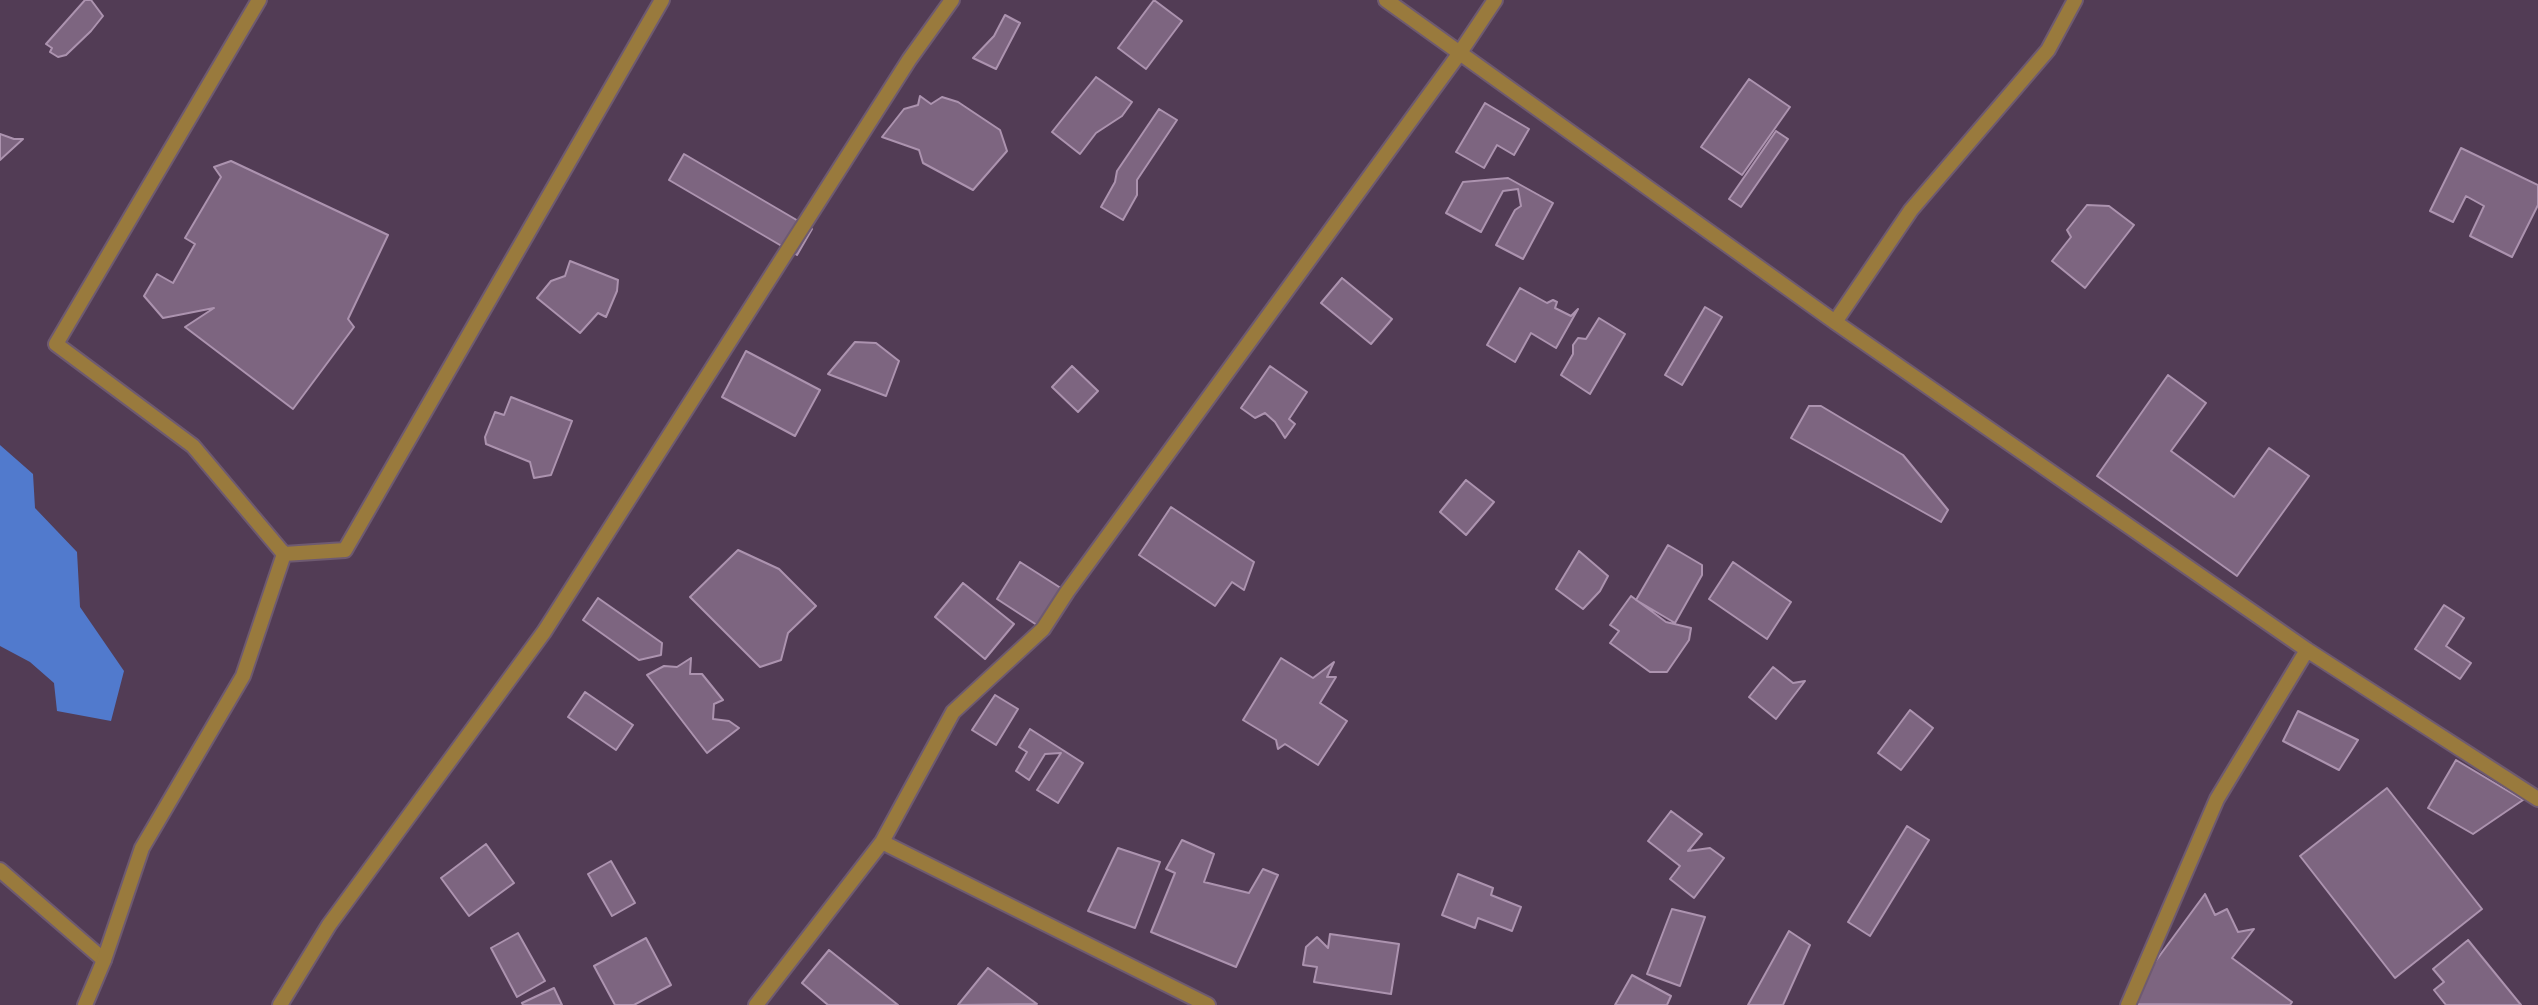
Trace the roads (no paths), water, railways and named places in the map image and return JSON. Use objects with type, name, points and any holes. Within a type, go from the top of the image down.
[{"type":"street","points":[[258,0],[57,344],[193,446],[285,554]]},
{"type":"street","points":[[285,554],[345,550],[662,0]]},
{"type":"street","points":[[280,1005],[328,925],[544,632],[909,60],[952,0]]},
{"type":"street","points":[[1386,0],[1835,322],[2306,650],[2538,799]]},
{"type":"street","points":[[756,1005],[882,842],[953,712],[1044,629],[1067,592],[1459,54],[1495,0]]},
{"type":"street","points":[[1835,322],[1911,210],[2048,50],[2075,0]]},
{"type":"street","points":[[85,1005],[104,960],[142,848],[243,676],[285,554]]},
{"type":"street","points":[[2128,1005],[2217,799],[2306,650]]},
{"type":"street","points":[[882,842],[1208,1005]]},
{"type":"street","points":[[0,870],[104,960]]},
{"type":"water","points":[[0,445],[33,474],[35,508],[77,552],[80,607],[124,671],[111,721],[57,711],[54,683],[30,662],[0,646]]}]
